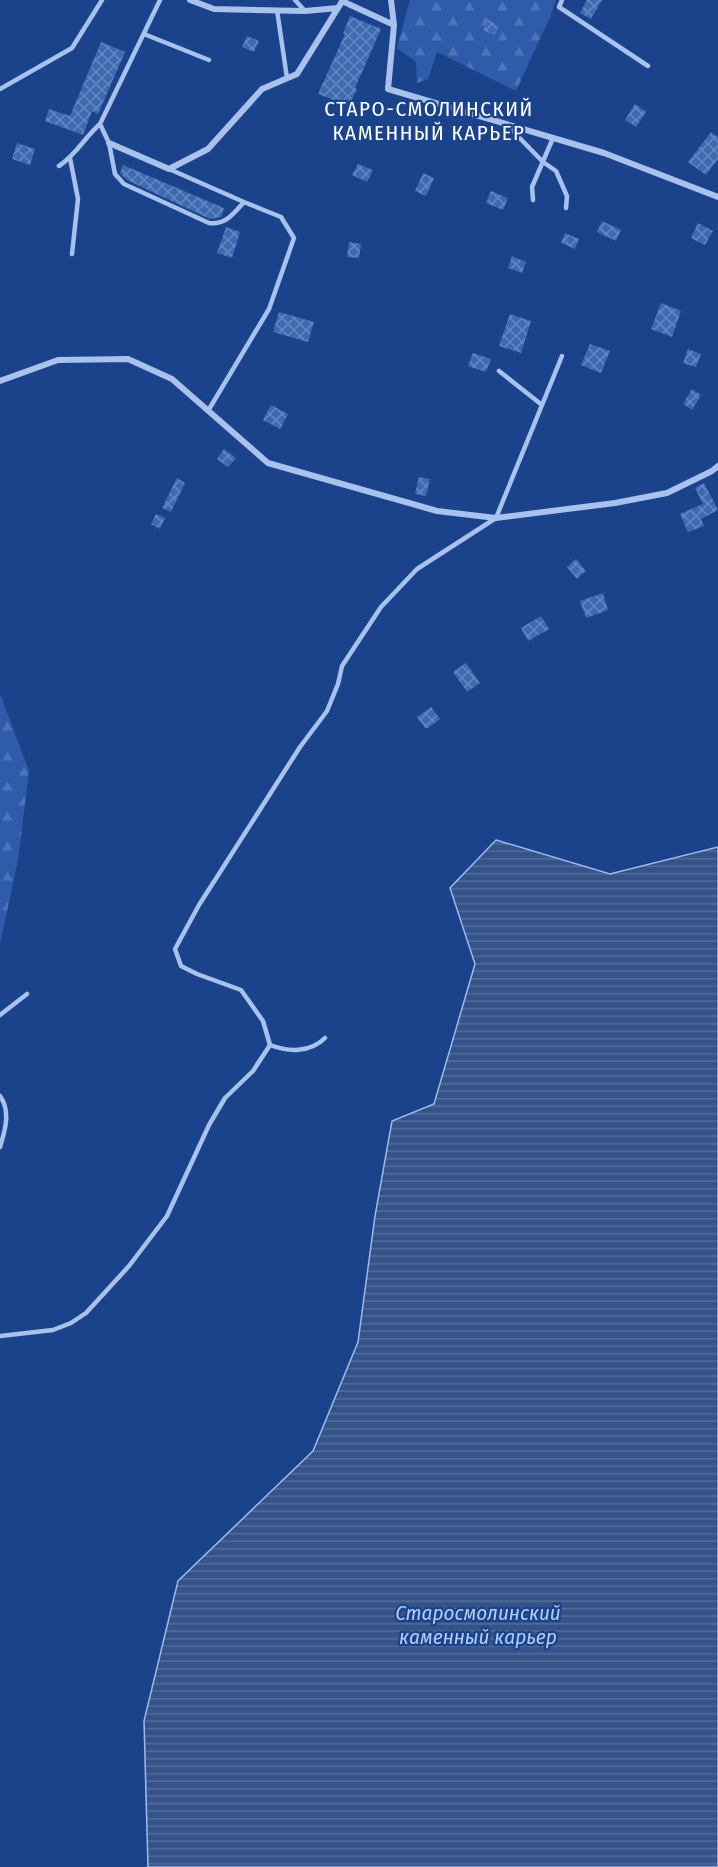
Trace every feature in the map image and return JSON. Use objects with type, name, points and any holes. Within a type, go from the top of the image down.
[{"type":"street","points":[[190,0],[213,9],[305,11],[338,8]]},
{"type":"street","points":[[109,143],[169,169],[208,150],[262,89],[297,74],[343,0],[394,24]]},
{"type":"street","points":[[391,0],[394,24],[388,89],[604,153],[718,197]]},
{"type":"street","points":[[0,381],[58,360],[128,359],[172,379],[268,463],[437,511],[496,518],[615,503],[667,493],[718,466]]},
{"type":"lane","points":[[0,90],[72,48],[102,0]]},
{"type":"lane","points":[[59,166],[70,158],[89,133],[100,124],[160,0]]},
{"type":"lane","points":[[295,0],[305,11]]},
{"type":"lane","points":[[562,0],[559,7],[648,66]]},
{"type":"lane","points":[[277,10],[287,78]]},
{"type":"lane","points":[[144,34],[209,60]]},
{"type":"lane","points":[[100,124],[109,143],[115,174],[124,184],[210,223],[219,224],[227,220],[244,202]]},
{"type":"lane","points":[[506,124],[543,162],[556,171],[567,196],[566,208]]},
{"type":"lane","points":[[533,200],[532,187],[553,138]]},
{"type":"lane","points":[[70,158],[78,199],[72,254]]},
{"type":"lane","points":[[169,169],[281,218],[294,238],[269,309],[208,411]]},
{"type":"lane","points":[[0,1336],[53,1330],[71,1323],[86,1313],[129,1266],[167,1216],[209,1125],[225,1098],[253,1071],[270,1046],[263,1021],[241,990],[181,966],[175,949],[211,885],[300,747],[327,711],[338,684],[342,666],[381,607],[417,568],[496,518],[562,356]]},
{"type":"lane","points":[[499,371],[542,405]]},
{"type":"lane","points":[[0,1016],[27,994]]},
{"type":"lane","points":[[270,1046],[297,1051],[319,1044],[325,1038]]},
{"type":"lane","points":[[0,1096],[3,1099],[7,1125],[0,1147]]},
{"type":"green space","points":[[410,0],[556,0],[516,91],[437,52],[428,79],[417,83],[416,62],[397,48]]},
{"type":"green space","points":[[0,694],[29,771],[18,860],[0,944]]},
{"type":"water","name":"Старосмолинский каменный карьер","points":[[496,840],[610,874],[718,847],[718,1867],[148,1867],[144,1721],[178,1581],[313,1451],[358,1342],[375,1216],[392,1121],[434,1104],[475,964],[450,888]]},
{"type":"building","points":[[587,0],[602,0],[591,19],[580,13]]},
{"type":"building","points":[[350,16],[381,29],[349,106],[318,94],[345,34],[343,34]]},
{"type":"building","points":[[488,20],[499,26],[494,35],[483,30]]},
{"type":"building","points":[[247,36],[259,41],[254,52],[242,47]]},
{"type":"building","points":[[101,42],[125,52],[98,114],[92,111],[83,135],[45,121],[49,109],[70,116]]},
{"type":"building","points":[[635,104],[646,112],[636,127],[625,120]]},
{"type":"building","points":[[711,132],[718,137],[718,159],[706,175],[688,162]]},
{"type":"building","points":[[17,143],[35,149],[30,165],[12,159]]},
{"type":"building","points":[[358,164],[373,170],[367,182],[352,175]]},
{"type":"building","points":[[123,165],[224,208],[221,217],[210,219],[127,180],[120,173]]},
{"type":"building","points":[[423,173],[434,178],[426,196],[415,191]]},
{"type":"building","points":[[491,191],[508,198],[503,210],[486,203]]},
{"type":"building","points":[[602,221],[621,230],[616,241],[597,232]]},
{"type":"building","points":[[698,223],[713,231],[705,245],[691,238]]},
{"type":"building","points":[[226,227],[240,232],[232,258],[217,253]]},
{"type":"building","points":[[565,233],[579,239],[575,249],[561,243]]},
{"type":"building","points":[[349,242],[361,244],[359,258],[347,257]]},
{"type":"building","points":[[512,256],[526,262],[522,273],[508,268]]},
{"type":"building","points":[[661,303],[681,311],[672,337],[651,329]]},
{"type":"building","points":[[279,312],[314,322],[308,342],[273,332]]},
{"type":"building","points":[[510,314],[531,321],[521,353],[499,346]]},
{"type":"building","points":[[590,344],[610,351],[601,373],[581,365]]},
{"type":"building","points":[[688,349],[701,354],[696,367],[683,363]]},
{"type":"building","points":[[473,353],[491,359],[486,372],[468,366]]},
{"type":"building","points":[[692,389],[701,395],[692,410],[683,404]]},
{"type":"building","points":[[271,405],[288,414],[280,429],[263,420]]},
{"type":"building","points":[[224,449],[236,458],[228,467],[217,459]]},
{"type":"building","points":[[419,477],[430,479],[426,496],[415,494]]},
{"type":"building","points":[[177,478],[185,483],[171,512],[162,508]]},
{"type":"building","points":[[704,483],[718,510],[701,519],[704,526],[688,532],[680,514],[703,504],[695,488]]},
{"type":"building","points":[[156,514],[165,518],[160,529],[151,524]]},
{"type":"building","points":[[576,559],[586,571],[577,579],[567,567]]},
{"type":"building","points":[[603,593],[608,610],[586,618],[580,601]]},
{"type":"building","points":[[541,616],[549,629],[528,641],[521,628]]},
{"type":"building","points":[[466,663],[480,683],[467,692],[453,672]]},
{"type":"building","points":[[431,707],[440,719],[426,729],[417,717]]},
{"type":"district","name":"СТАРО-СМОЛИНСКИЙ КАМЕННЫЙ КАРЬЕР","points":[[429,121]]}]
